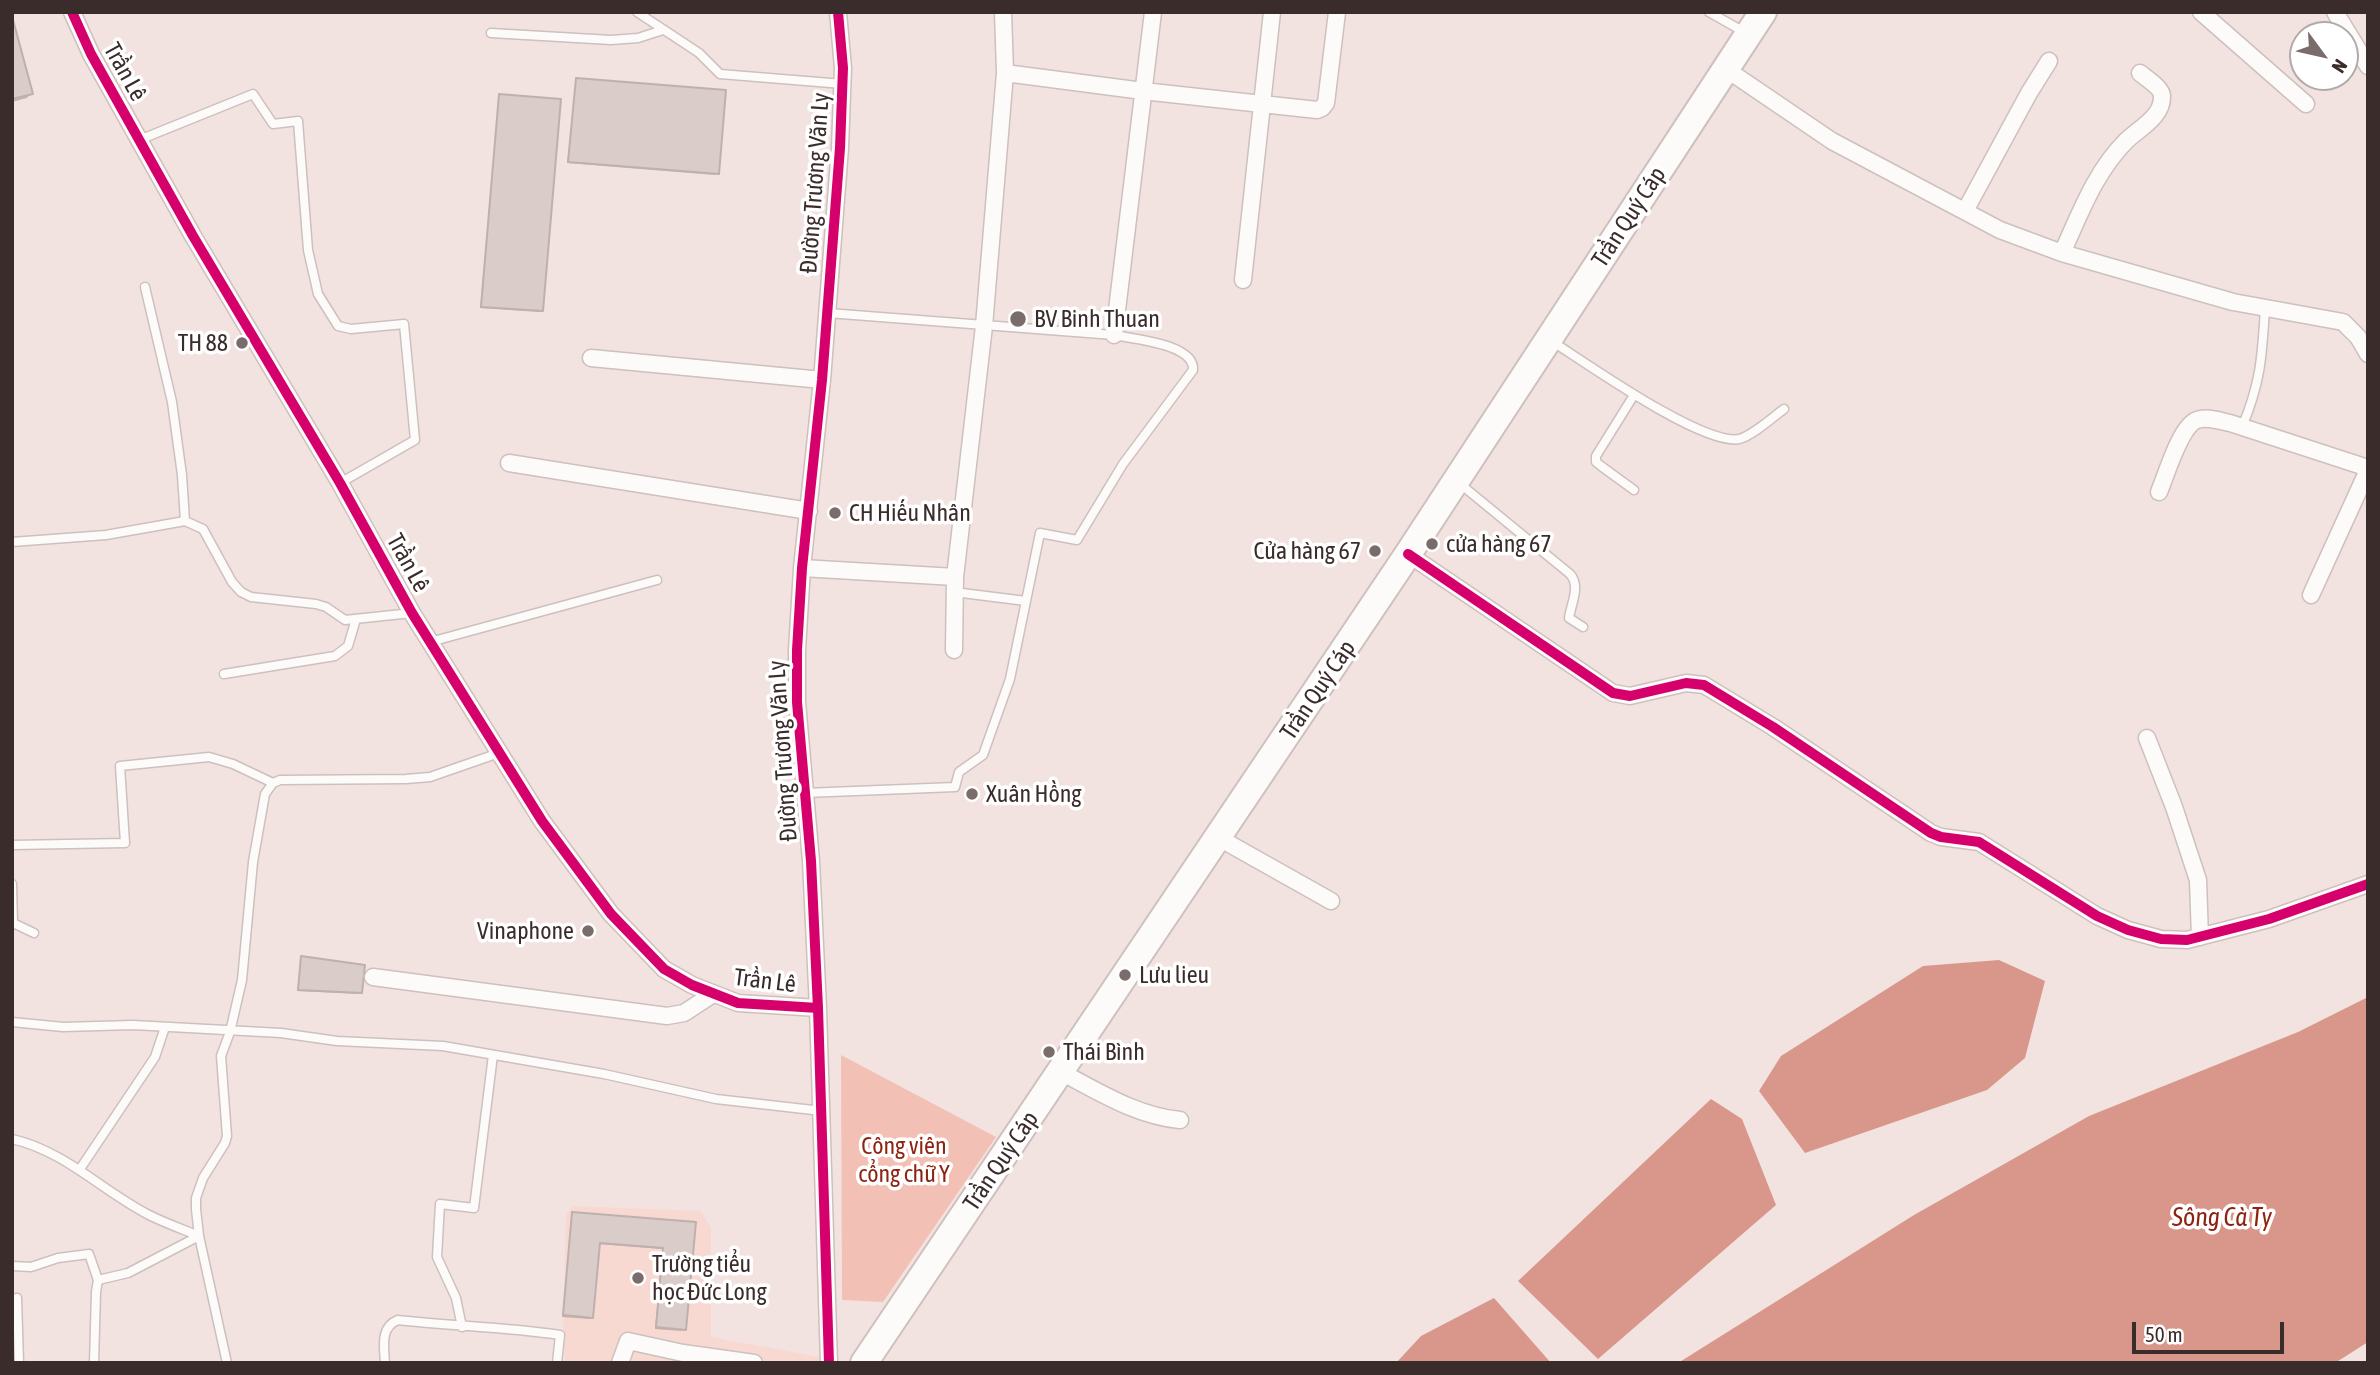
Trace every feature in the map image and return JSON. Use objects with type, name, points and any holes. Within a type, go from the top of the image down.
[{"type":"main road","name":"Trần Quý Cáp","points":[[864,1363],[1457,481],[1756,23]]},
{"type":"street","name":"Trần Lê","points":[[72,12],[91,54],[139,141],[247,329],[340,483],[412,613],[542,821],[611,914],[664,969],[713,994],[738,1003],[818,1008]]},
{"type":"street","name":"Đường Trương Văn Ly","points":[[830,1363],[818,1008],[806,793],[797,702],[797,650],[802,568],[828,313],[843,84],[838,12]]},
{"type":"street","points":[[954,650],[955,584],[984,326],[1005,73],[1003,12]]},
{"type":"street","points":[[1114,335],[1153,12]]},
{"type":"street","points":[[1243,281],[1272,12]]},
{"type":"street","points":[[1005,73],[1317,110],[1326,103],[1337,12]]},
{"type":"street","points":[[2201,12],[2306,104]]},
{"type":"street","points":[[2335,12],[2368,66]]},
{"type":"street","points":[[1965,211],[2049,61]]},
{"type":"street","points":[[1726,69],[1832,141],[2000,230],[2062,253],[2233,302],[2343,322],[2358,337],[2368,354]]},
{"type":"street","points":[[2062,253],[2092,186],[2109,161],[2126,141],[2158,112],[2161,92],[2140,73]]},
{"type":"street","points":[[591,358],[822,380]]},
{"type":"street","points":[[2160,492],[2183,431],[2195,420],[2210,419],[2242,427],[2368,469],[2311,595]]},
{"type":"street","points":[[509,463],[808,511]]},
{"type":"street","points":[[1408,554],[1613,693],[1630,696],[1686,682],[1704,685],[1773,727],[1941,838],[1979,842],[2097,916],[2128,930],[2161,939],[2187,940],[2269,919],[2368,884]]},
{"type":"street","points":[[802,568],[955,584]]},
{"type":"street","points":[[2147,738],[2198,880],[2200,937]]},
{"type":"street","points":[[1219,838],[1331,901]]},
{"type":"street","points":[[373,977],[667,1016],[684,1013],[713,994]]},
{"type":"street","points":[[1061,1072],[1158,1118],[1181,1121]]},
{"type":"street","points":[[620,1363],[628,1341],[683,1353],[754,1363]]},
{"type":"lane","points":[[637,12],[698,53],[720,74],[843,84]]},
{"type":"lane","points":[[1709,12],[1756,23]]},
{"type":"lane","points":[[491,33],[611,40],[639,38],[663,30]]},
{"type":"lane","points":[[139,141],[254,94],[273,124],[298,121],[309,250],[318,294],[338,326],[351,329],[404,324],[415,440],[340,483]]},
{"type":"lane","points":[[145,287],[172,402],[185,521]]},
{"type":"lane","points":[[2242,427],[2255,395],[2262,360],[2265,308]]},
{"type":"lane","points":[[806,793],[955,787],[959,772],[983,755],[1010,679],[1040,533],[1077,540],[1123,464],[1193,370],[1194,363],[1176,349],[1114,335],[828,313]]},
{"type":"lane","points":[[1549,339],[1634,395],[1699,429],[1730,439],[1744,437],[1784,409]]},
{"type":"lane","points":[[1634,395],[1596,456],[1596,462],[1634,490]]},
{"type":"lane","points":[[1457,481],[1570,574],[1576,587],[1569,618],[1583,627]]},
{"type":"lane","points":[[12,542],[97,536],[185,521],[203,529],[232,582],[241,592],[251,597],[316,604],[326,607],[345,620],[412,613]]},
{"type":"lane","points":[[430,642],[657,580]]},
{"type":"lane","points":[[955,584],[1026,601]]},
{"type":"lane","points":[[224,674],[335,656],[348,646],[356,619]]},
{"type":"lane","points":[[227,1363],[199,1236],[196,1198],[204,1178],[225,1143],[221,1056],[230,1032],[242,980],[253,862],[265,794],[273,783],[280,780],[430,777],[499,752]]},
{"type":"lane","points":[[12,845],[125,843],[120,766],[209,757],[233,764],[273,783]]},
{"type":"lane","points":[[12,884],[13,923],[34,933]]},
{"type":"lane","points":[[12,1022],[64,1027],[132,1025],[281,1033],[337,1041],[443,1046],[604,1074],[716,1099],[822,1111]]},
{"type":"lane","points":[[80,1169],[155,1057],[165,1027]]},
{"type":"lane","points":[[462,1327],[456,1298],[437,1257],[440,1204],[474,1208],[493,1055]]},
{"type":"lane","points":[[12,1139],[34,1144],[80,1169],[148,1214],[199,1236]]},
{"type":"lane","points":[[98,1280],[128,1273],[199,1236]]},
{"type":"lane","points":[[12,1266],[31,1267],[58,1258],[89,1254],[98,1280],[93,1363]]},
{"type":"lane","points":[[18,1298],[19,1363]]},
{"type":"lane","points":[[385,1363],[384,1335],[391,1323],[398,1320],[462,1327],[504,1327],[561,1335],[557,1363]]},
{"type":"shaded area","name":"Trường tiểu học Đức Long","points":[[573,1206],[701,1211],[711,1228],[711,1337],[820,1357],[820,1363],[565,1361],[563,1328],[566,1215]]},
{"type":"green space","name":"Công viên cổng chữ Y","points":[[841,1055],[996,1137],[883,1302],[842,1300]]},
{"type":"water","points":[[1999,960],[2045,981],[2025,1058],[1987,1090],[1805,1153],[1759,1091],[1781,1056],[1923,966]]},
{"type":"water","name":"Sông Cà Ty","points":[[2368,997],[2368,1342],[2335,1363],[1678,1363],[1914,1215],[2089,1116],[2298,1032]]},
{"type":"water","points":[[1711,1099],[1742,1119],[1776,1205],[1598,1359],[1518,1281]]},
{"type":"water","points":[[1494,1298],[1551,1363],[1396,1363],[1421,1336]]},
{"type":"building","points":[[12,16],[33,94],[12,99]]},
{"type":"building","points":[[576,78],[726,90],[719,174],[568,162]]},
{"type":"building","points":[[499,94],[561,99],[543,311],[481,307]]},
{"type":"building","points":[[301,956],[365,965],[362,993],[298,990]]},
{"type":"building","points":[[572,1212],[696,1222],[686,1330],[656,1327],[663,1248],[600,1243],[593,1318],[563,1315]]},
{"type":"cycle path","points":[[72,12],[91,54],[193,236],[340,483],[412,613],[542,821],[611,914],[664,969],[692,985],[738,1003],[818,1008]]},
{"type":"cycle path","points":[[829,1363],[818,1008],[811,861],[797,702],[797,650],[840,148],[843,68],[838,12]]},
{"type":"cycle path","points":[[1408,554],[1613,693],[1630,696],[1686,683],[1704,685],[1773,727],[1931,833],[1979,842],[2097,916],[2128,930],[2161,939],[2187,940],[2269,919],[2368,884]]},
{"type":"place","name":"BV Binh Thuan","points":[[1018,319]]},
{"type":"place","name":"TH 88","points":[[242,343]]},
{"type":"place","name":"CH Hiếu Nhân","points":[[835,513]]},
{"type":"place","name":"cửa hàng 67","points":[[1432,544]]},
{"type":"place","name":"Cửa hàng 67","points":[[1375,551]]},
{"type":"place","name":"Xuân Hồng","points":[[972,794]]},
{"type":"place","name":"Vinaphone","points":[[588,931]]},
{"type":"place","name":"Lưu lieu","points":[[1125,975]]},
{"type":"place","name":"Thái Bình","points":[[1049,1052]]},
{"type":"place","name":"Trường tiểu học Đức Long","points":[[638,1278]]}]
